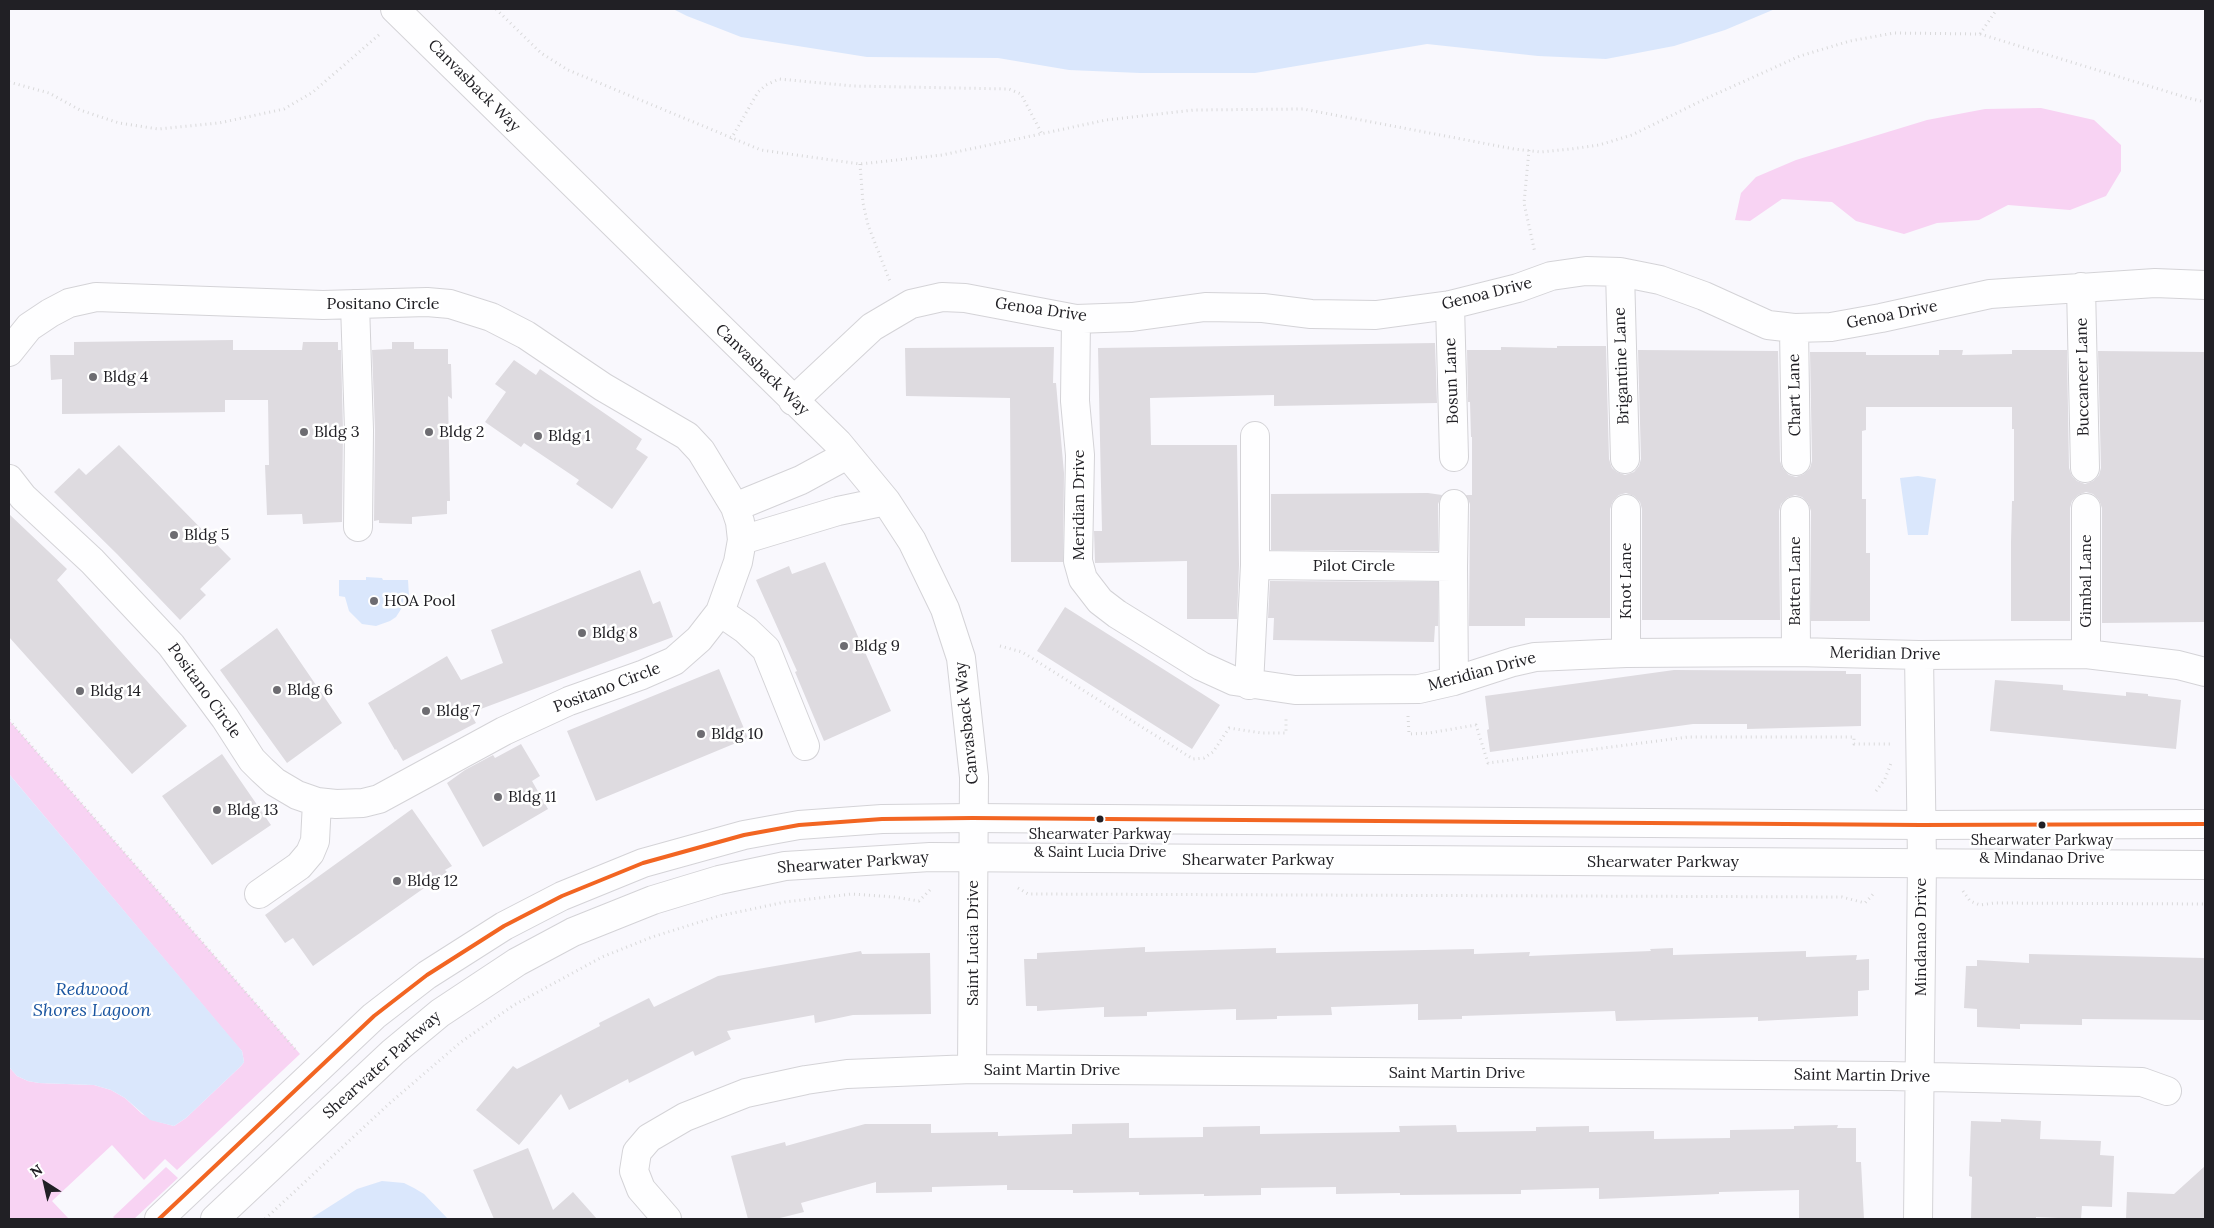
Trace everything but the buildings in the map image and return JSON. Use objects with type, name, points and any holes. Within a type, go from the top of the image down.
[{"type":"street","name":"Canvasback Way","points":[[390,20],[838,443],[886,501],[912,541],[936,588],[961,658],[974,777],[972,818]]},
{"type":"street","name":"Genoa Drive","points":[[793,401],[872,327],[911,304],[942,297],[965,298],[1076,319],[1132,317],[1204,307],[1263,308],[1311,314],[1376,315],[1450,305],[1543,279],[1586,271],[1620,272],[1660,280],[1704,296],[1768,325],[1794,328],[1831,327],[1990,294],[2168,283],[2205,285]]},
{"type":"street","name":"Brigantine Lane","points":[[1620,272],[1625,459]]},
{"type":"street","name":"Buccaneer Lane","points":[[2081,287],[2084,468]]},
{"type":"street","name":"Positano Circle","points":[[9,479],[23,497],[92,562],[171,645],[252,760],[290,791],[317,802],[355,804],[379,799],[504,731],[569,701],[665,666],[687,651],[720,612],[738,562],[742,540],[740,522],[735,506],[700,451],[687,436],[603,387],[526,335],[491,316],[450,304],[427,302],[355,304],[96,297],[61,306],[12,339]]},
{"type":"street","points":[[355,304],[359,430],[358,527]]},
{"type":"street","name":"Bosun Lane","points":[[1450,305],[1454,458]]},
{"type":"street","name":"Meridian Drive","points":[[1076,319],[1075,401],[1080,455],[1078,561],[1083,579],[1100,601],[1117,614],[1200,666],[1234,681],[1249,685],[1295,690],[1419,689],[1454,681],[1513,662],[1536,657],[1626,653],[2086,654],[2178,665],[2205,672]]},
{"type":"street","name":"Chart Lane","points":[[1794,328],[1796,461]]},
{"type":"street","points":[[1249,685],[1255,565],[1255,436]]},
{"type":"street","points":[[735,506],[801,480],[847,455]]},
{"type":"street","points":[[742,540],[838,511],[886,501]]},
{"type":"street","points":[[1454,504],[1454,681]]},
{"type":"street","name":"Gimbal Lane","points":[[2086,508],[2086,654]]},
{"type":"street","name":"Knot Lane","points":[[1626,509],[1626,653]]},
{"type":"street","name":"Batten Lane","points":[[1795,511],[1796,652]]},
{"type":"street","name":"Pilot Circle","points":[[1255,565],[1453,567]]},
{"type":"street","points":[[720,612],[746,630],[766,649],[805,746]]},
{"type":"street","name":"Mindanao Drive","points":[[1918,1219],[1922,862],[1919,655]]},
{"type":"street","points":[[259,894],[299,866],[310,853],[315,841],[317,802]]},
{"type":"street","points":[[159,1219],[374,1016],[427,975],[504,926],[562,896],[643,863],[744,835],[799,825],[882,820],[972,818],[1921,825],[2205,824]]},
{"type":"street","name":"Saint Lucia Drive","points":[[972,818],[972,1069]]},
{"type":"street","name":"Shearwater Parkway","points":[[215,1219],[393,1052],[440,1013],[517,962],[573,932],[654,900],[719,880],[785,866],[913,857],[2205,865]]},
{"type":"street","name":"Saint Martin Drive","points":[[667,1219],[638,1184],[634,1171],[634,1162],[642,1144],[659,1131],[684,1117],[746,1093],[806,1080],[847,1074],[972,1069],[1920,1076],[2142,1082],[2168,1092]]},
{"type":"path","points":[[496,9],[541,54],[568,70],[761,150],[860,164],[942,155],[1106,120],[1177,111],[1303,110],[1541,152],[1599,146],[1632,135],[1707,98],[1800,56],[1850,41],[1894,33],[1980,34],[2205,102]]},
{"type":"path","points":[[1980,34],[1997,9]]},
{"type":"path","points":[[9,82],[48,93],[80,110],[119,123],[158,129],[218,123],[284,108],[314,92],[390,20]]},
{"type":"path","points":[[731,139],[758,92],[766,85],[779,79],[853,86],[1009,89],[1021,94],[1042,134]]},
{"type":"path","points":[[1529,150],[1524,204],[1543,279]]},
{"type":"path","points":[[860,164],[868,225],[894,292]]},
{"type":"path","points":[[1000,646],[1022,652],[1193,760],[1209,756],[1229,728],[1262,733],[1286,733],[1287,709]]},
{"type":"path","points":[[1408,710],[1409,734],[1429,734],[1476,725],[1488,763],[1688,737],[1854,737],[1854,744],[1892,744],[1892,746]]},
{"type":"path","points":[[9,720],[300,1054]]},
{"type":"path","points":[[1876,791],[1885,779],[1892,754]]},
{"type":"path","points":[[265,1219],[391,1102],[461,1042],[514,1006],[602,957],[652,937],[719,916],[786,902],[852,894],[894,897],[919,902],[932,888]]},
{"type":"path","points":[[1018,888],[1028,894],[1842,898],[1865,903],[1876,891]]},
{"type":"path","points":[[1962,891],[1970,901],[1980,905],[1994,903],[2205,904]]},
{"type":"shaded area","points":[[2041,108],[2094,120],[2121,145],[2121,171],[2106,196],[2070,210],[2008,205],[1979,220],[1937,223],[1904,234],[1856,221],[1832,202],[1782,199],[1750,221],[1735,220],[1741,193],[1756,177],[1796,160],[1927,120],[1985,109]]},
{"type":"shaded area","points":[[9,720],[300,1054],[177,1170],[165,1159],[144,1180],[112,1145],[52,1201],[69,1219],[11,1219],[9,1217],[9,1067],[17,1076],[28,1081],[94,1085],[111,1090],[125,1098],[142,1114],[159,1122],[174,1126],[186,1118],[244,1062],[242,1051],[9,774]]},
{"type":"shaded area","points":[[166,1167],[178,1178],[134,1219],[115,1219],[113,1217]]},
{"type":"water","points":[[673,9],[1775,9],[1725,30],[1674,46],[1606,59],[1538,56],[1427,44],[1255,73],[1140,73],[1069,70],[998,58],[867,57],[741,37]]},
{"type":"water","points":[[1918,476],[1936,479],[1928,535],[1908,535],[1900,478]]},
{"type":"water","name":"HOA Pool","points":[[366,577],[382,578],[383,580],[408,580],[409,596],[403,597],[403,606],[396,617],[390,621],[376,626],[362,624],[349,611],[345,597],[339,596],[339,580],[366,580]]},
{"type":"water","name":"Redwood Shores Lagoon","points":[[9,774],[242,1051],[244,1062],[241,1066],[186,1118],[174,1126],[150,1120],[125,1098],[111,1090],[94,1085],[28,1081],[17,1076],[9,1067]]},
{"type":"water","points":[[382,1181],[404,1183],[414,1188],[424,1194],[448,1219],[310,1219],[357,1189]]},
{"type":"transit line","points":[[159,1219],[374,1016],[427,975],[504,926],[562,896],[643,863],[744,835],[799,825],[882,819],[972,818],[1921,825],[2205,824]]},
{"type":"place","name":"Bldg 4","points":[[93,377]]},
{"type":"place","name":"Bldg 3","points":[[304,432]]},
{"type":"place","name":"Bldg 2","points":[[429,432]]},
{"type":"place","name":"Bldg 1","points":[[538,436]]},
{"type":"place","name":"Bldg 5","points":[[174,535]]},
{"type":"place","name":"HOA Pool","points":[[374,601]]},
{"type":"place","name":"Bldg 8","points":[[582,633]]},
{"type":"place","name":"Bldg 9","points":[[844,646]]},
{"type":"place","name":"Bldg 6","points":[[277,690]]},
{"type":"place","name":"Bldg 14","points":[[80,691]]},
{"type":"place","name":"Bldg 7","points":[[426,711]]},
{"type":"place","name":"Bldg 10","points":[[701,734]]},
{"type":"place","name":"Bldg 11","points":[[498,797]]},
{"type":"place","name":"Bldg 13","points":[[217,810]]},
{"type":"place","name":"Shearwater Parkway & Saint Lucia Drive","points":[[1100,819]]},
{"type":"place","name":"Shearwater Parkway & Mindanao Drive","points":[[2042,825]]},
{"type":"place","name":"Bldg 12","points":[[397,881]]}]
